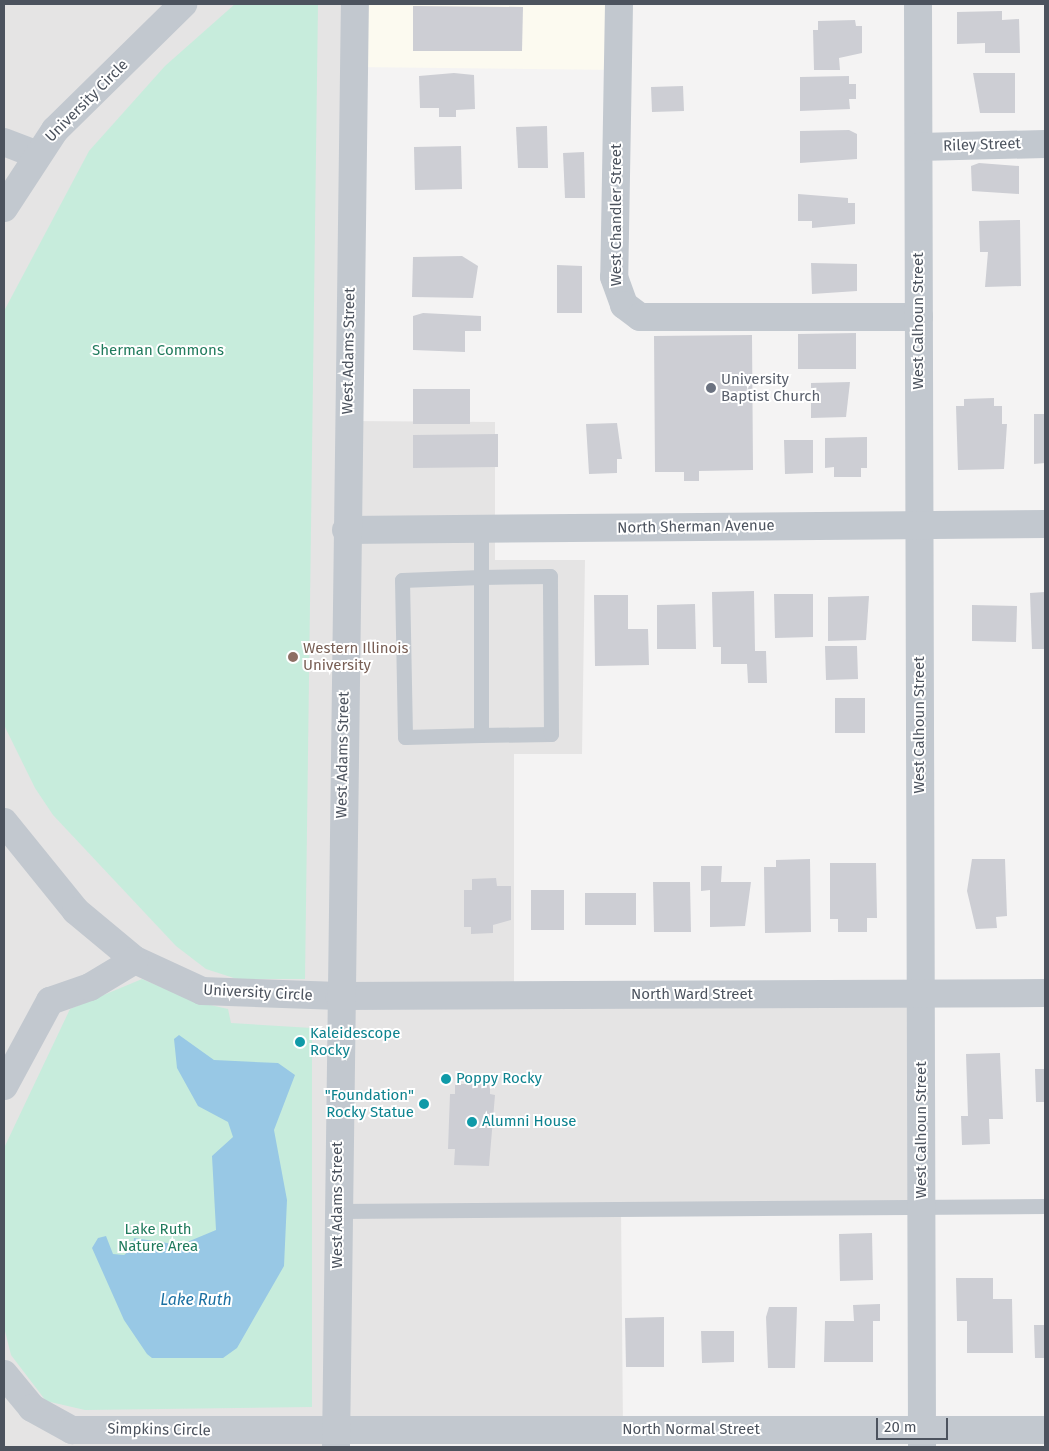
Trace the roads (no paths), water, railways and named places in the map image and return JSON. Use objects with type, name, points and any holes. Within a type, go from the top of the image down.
[{"type":"street","name":"University Circle","points":[[4,208],[35,154],[183,4]]},
{"type":"street","name":"West Adams Street","points":[[336,1440],[339,996],[355,4]]},
{"type":"street","name":"West Chandler Street","points":[[620,4],[614,277],[624,305],[640,317],[919,317]]},
{"type":"street","name":"West Calhoun Street","points":[[918,4],[922,1438]]},
{"type":"street","points":[[4,142],[35,154]]},
{"type":"street","name":"Riley Street","points":[[919,147],[1045,144]]},
{"type":"street","name":"North Sherman Avenue","points":[[346,530],[1045,524]]},
{"type":"street","name":"University Circle","points":[[4,822],[76,911],[135,960],[202,991],[339,996]]},
{"type":"street","points":[[4,1086],[50,1001],[90,987],[135,960]]},
{"type":"street","name":"North Ward Street","points":[[339,996],[1045,993]]},
{"type":"street","name":"Simpkins Circle","points":[[4,1374],[32,1408],[72,1430],[276,1440],[336,1440]]},
{"type":"street","name":"North Normal Street","points":[[336,1440],[922,1438],[1045,1430]]},
{"type":"lane","points":[[481,528],[481,735]]},
{"type":"lane","points":[[550,576],[551,734],[481,735],[405,737],[402,580],[550,576]]},
{"type":"lane","points":[[338,1211],[1045,1206]]},
{"type":"water","name":"Lake Ruth","points":[[179,1035],[214,1060],[278,1063],[295,1075],[274,1130],[287,1200],[284,1266],[237,1348],[223,1358],[152,1358],[147,1354],[124,1320],[92,1248],[98,1238],[106,1236],[113,1254],[124,1255],[133,1248],[134,1238],[180,1245],[216,1230],[212,1156],[233,1137],[228,1122],[198,1106],[177,1068],[174,1039]]},
{"type":"place","name":"University Baptist Church","points":[[711,388]]},
{"type":"place","name":"Western Illinois University","points":[[293,657]]},
{"type":"place","name":"Kaleidescope Rocky","points":[[300,1042]]},
{"type":"place","name":"Poppy Rocky","points":[[446,1079]]},
{"type":"place","name":"\"Foundation\" Rocky Statue","points":[[424,1104]]},
{"type":"place","name":"Alumni House","points":[[472,1122]]},
{"type":"park label","name":"Sherman Commons","points":[[158,351]]},
{"type":"park label","name":"Lake Ruth Nature Area","points":[[158,1238]]}]
